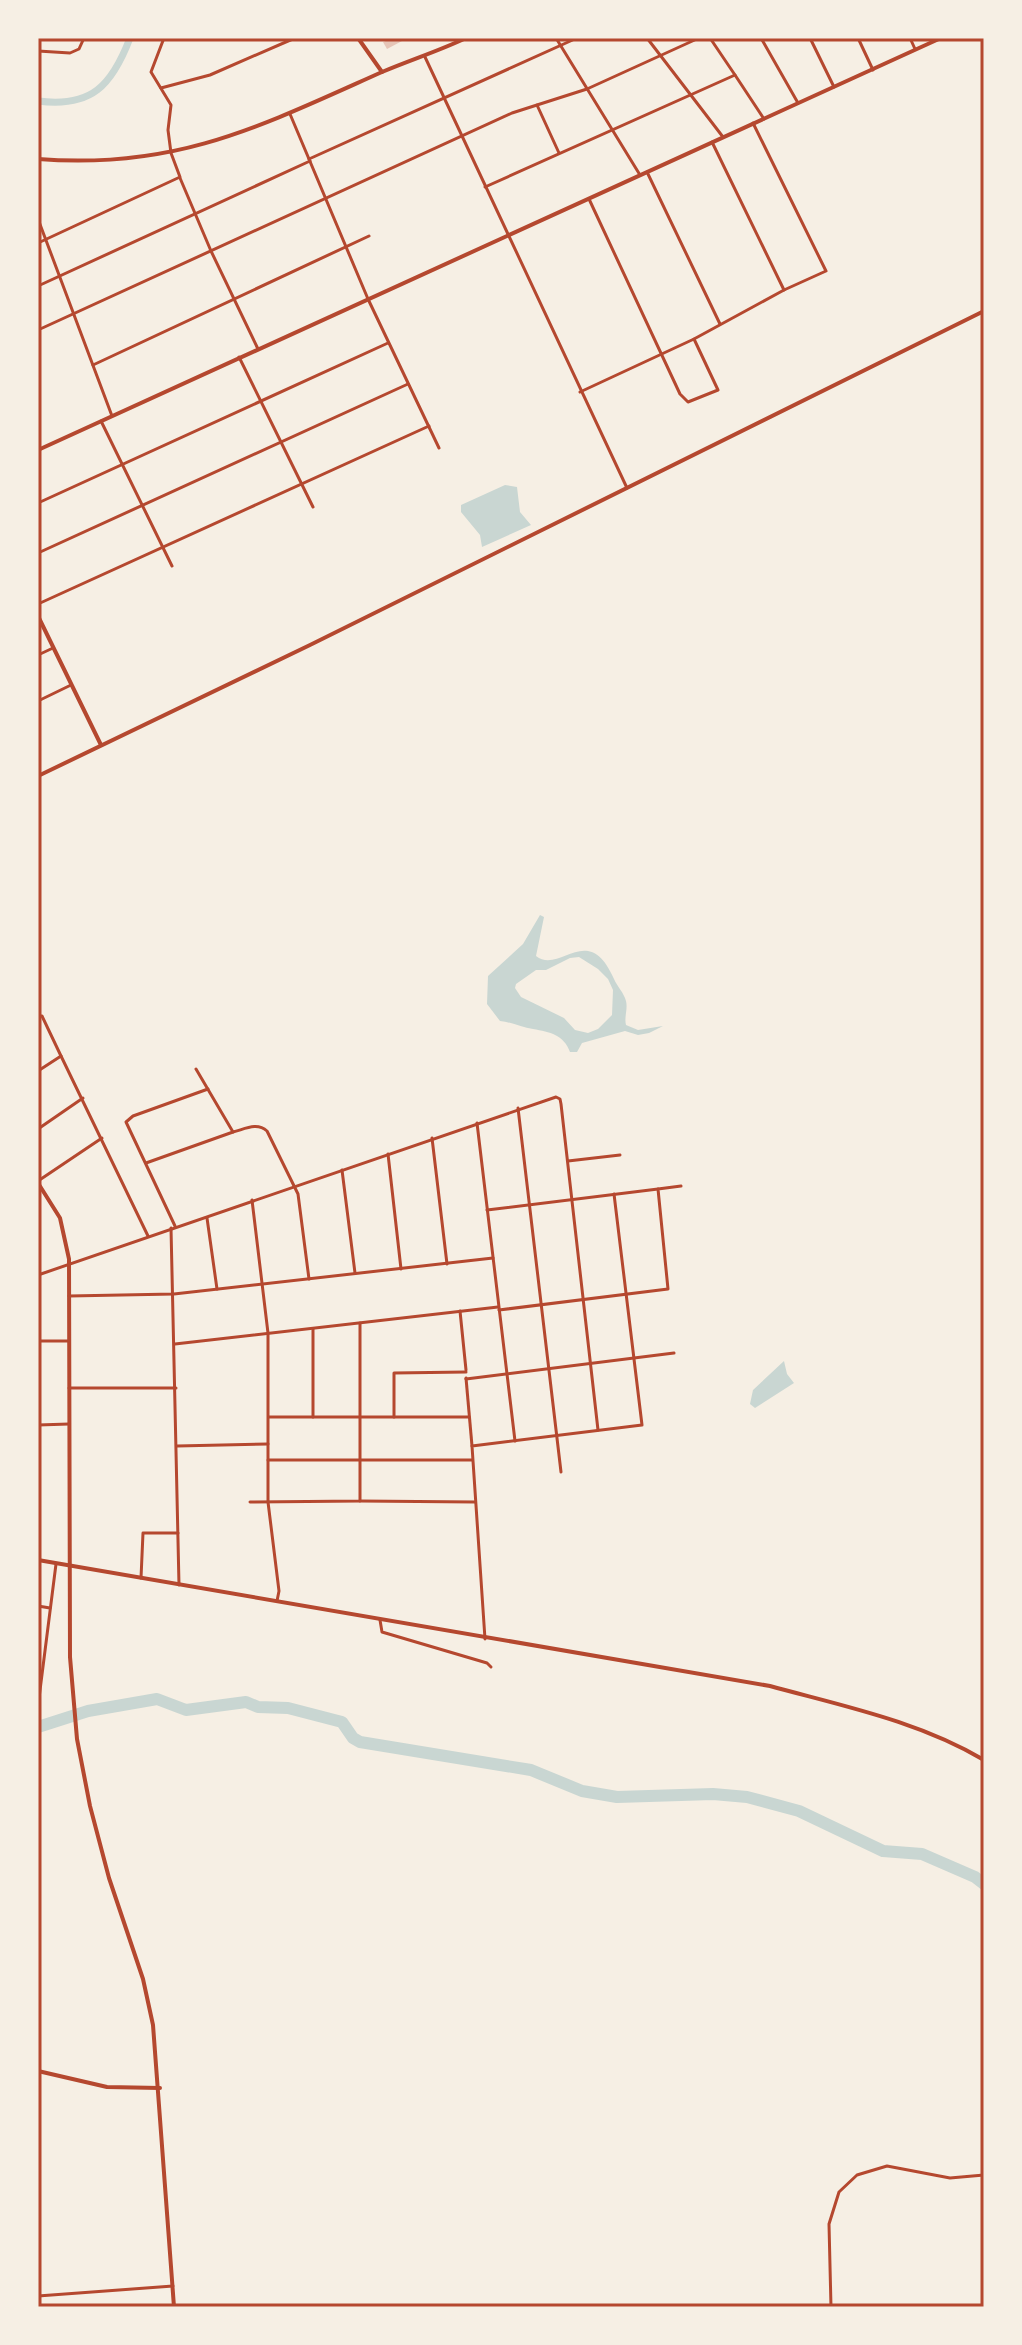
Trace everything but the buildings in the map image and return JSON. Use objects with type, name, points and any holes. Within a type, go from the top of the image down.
[{"type":"street","points":[[38,51],[70,53],[79,49],[84,38]]},
{"type":"street","points":[[164,38],[151,67],[171,105],[168,130],[171,153],[211,251],[258,349]]},
{"type":"street","points":[[161,88],[210,75],[295,38]]},
{"type":"street","points":[[358,38],[382,72]]},
{"type":"street","points":[[38,159],[105,160],[171,153],[228,138],[466,38]]},
{"type":"street","points":[[556,38],[640,175]]},
{"type":"street","points":[[38,286],[577,38]]},
{"type":"street","points":[[647,38],[723,137]]},
{"type":"street","points":[[38,330],[512,113],[587,89],[699,38]]},
{"type":"street","points":[[710,38],[764,119]]},
{"type":"street","points":[[761,38],[798,103]]},
{"type":"street","points":[[810,38],[834,87]]},
{"type":"street","points":[[858,38],[873,70]]},
{"type":"street","points":[[910,38],[916,50]]},
{"type":"street","points":[[38,450],[941,38]]},
{"type":"street","points":[[423,54],[627,488]]},
{"type":"street","points":[[485,187],[735,75]]},
{"type":"street","points":[[537,105],[559,154]]},
{"type":"street","points":[[290,114],[368,299],[439,448]]},
{"type":"street","points":[[580,392],[694,339],[826,271],[753,123]]},
{"type":"street","points":[[712,142],[784,290]]},
{"type":"street","points":[[647,172],[720,324]]},
{"type":"street","points":[[38,243],[180,177]]},
{"type":"street","points":[[588,197],[680,394],[688,402],[718,390],[694,339]]},
{"type":"street","points":[[38,219],[112,416]]},
{"type":"street","points":[[93,365],[369,236]]},
{"type":"street","points":[[38,776],[310,645],[984,311]]},
{"type":"street","points":[[38,503],[388,343]]},
{"type":"street","points":[[239,357],[313,507]]},
{"type":"street","points":[[38,553],[408,384]]},
{"type":"street","points":[[101,421],[172,566]]},
{"type":"street","points":[[38,604],[429,426]]},
{"type":"street","points":[[38,616],[101,745]]},
{"type":"street","points":[[38,655],[53,647]]},
{"type":"street","points":[[38,701],[71,685]]},
{"type":"street","points":[[38,1016],[42,1016],[148,1236]]},
{"type":"street","points":[[38,1071],[61,1056]]},
{"type":"street","points":[[196,1069],[233,1132]]},
{"type":"street","points":[[179,1585],[173,1228],[127,1126],[129,1118],[208,1089]]},
{"type":"street","points":[[38,1275],[518,1108],[552,1097],[560,1099],[598,1430]]},
{"type":"street","points":[[38,1129],[83,1098]]},
{"type":"street","points":[[518,1108],[561,1472]]},
{"type":"street","points":[[477,1123],[515,1442]]},
{"type":"street","points":[[146,1163],[233,1132],[254,1126],[264,1128],[295,1185],[309,1279]]},
{"type":"street","points":[[102,1138],[38,1182],[60,1218],[66,1236],[69,1264],[72,1703],[90,1806],[109,1878],[143,1979],[153,2025],[174,2307]]},
{"type":"street","points":[[432,1138],[447,1264]]},
{"type":"street","points":[[388,1154],[401,1269]]},
{"type":"street","points":[[568,1161],[620,1155]]},
{"type":"street","points":[[342,1170],[355,1274]]},
{"type":"street","points":[[487,1210],[681,1186]]},
{"type":"street","points":[[175,1344],[668,1289],[658,1189]]},
{"type":"street","points":[[472,1446],[642,1425],[614,1194]]},
{"type":"street","points":[[252,1200],[268,1333],[268,1502],[279,1591],[277,1601]]},
{"type":"street","points":[[207,1216],[217,1289]]},
{"type":"street","points":[[69,1296],[174,1294],[493,1258]]},
{"type":"street","points":[[460,1311],[485,1639]]},
{"type":"street","points":[[360,1322],[360,1501]]},
{"type":"street","points":[[313,1328],[313,1417]]},
{"type":"street","points":[[38,1341],[69,1341]]},
{"type":"street","points":[[466,1379],[674,1353]]},
{"type":"street","points":[[394,1417],[394,1373],[466,1372]]},
{"type":"street","points":[[69,1388],[176,1388]]},
{"type":"street","points":[[268,1417],[469,1417]]},
{"type":"street","points":[[38,1425],[69,1424]]},
{"type":"street","points":[[177,1446],[268,1444]]},
{"type":"street","points":[[268,1460],[473,1460]]},
{"type":"street","points":[[250,1502],[475,1502]]},
{"type":"street","points":[[141,1578],[143,1533],[178,1533]]},
{"type":"street","points":[[38,1560],[770,1686],[926,1731],[956,1743],[984,1760]]},
{"type":"street","points":[[38,1706],[56,1563]]},
{"type":"street","points":[[38,1606],[51,1609]]},
{"type":"street","points":[[380,1620],[382,1632],[487,1663],[491,1667]]},
{"type":"street","points":[[38,1650],[46,1651]]},
{"type":"street","points":[[38,2071],[107,2087],[160,2088]]},
{"type":"street","points":[[831,2307],[829,2224],[839,2192],[857,2175],[887,2166],[950,2178],[984,2175]]},
{"type":"street","points":[[38,2296],[173,2286]]},
{"type":"shaded area","points":[[505,485],[517,487],[520,512],[531,525],[482,547],[480,535],[461,512],[461,505]]},
{"type":"shaded area","points":[[540,915],[544,917],[536,956],[545,960],[574,952],[594,953],[604,962],[625,998],[626,1025],[638,1030],[663,1026],[649,1033],[638,1035],[625,1031],[582,1043],[577,1052],[570,1052],[556,1035],[500,1021],[487,1004],[488,976],[523,944]],"holes":[[[579,957],[598,969],[613,990],[612,1015],[598,1029],[588,1033],[575,1030],[564,1018],[521,997],[515,988],[536,970],[546,970],[570,958]]]},
{"type":"shaded area","points":[[784,1361],[787,1374],[794,1383],[755,1408],[750,1404],[753,1390]]},
{"type":"waterway","points":[[38,101],[73,101],[98,90],[116,69],[130,38]]},
{"type":"waterway","points":[[38,1727],[88,1711],[157,1699],[186,1710],[246,1702],[258,1707],[288,1708],[342,1722],[353,1738],[360,1742],[531,1770],[582,1791],[617,1797],[713,1794],[747,1797],[799,1811],[883,1851],[922,1854],[984,1884]]}]
